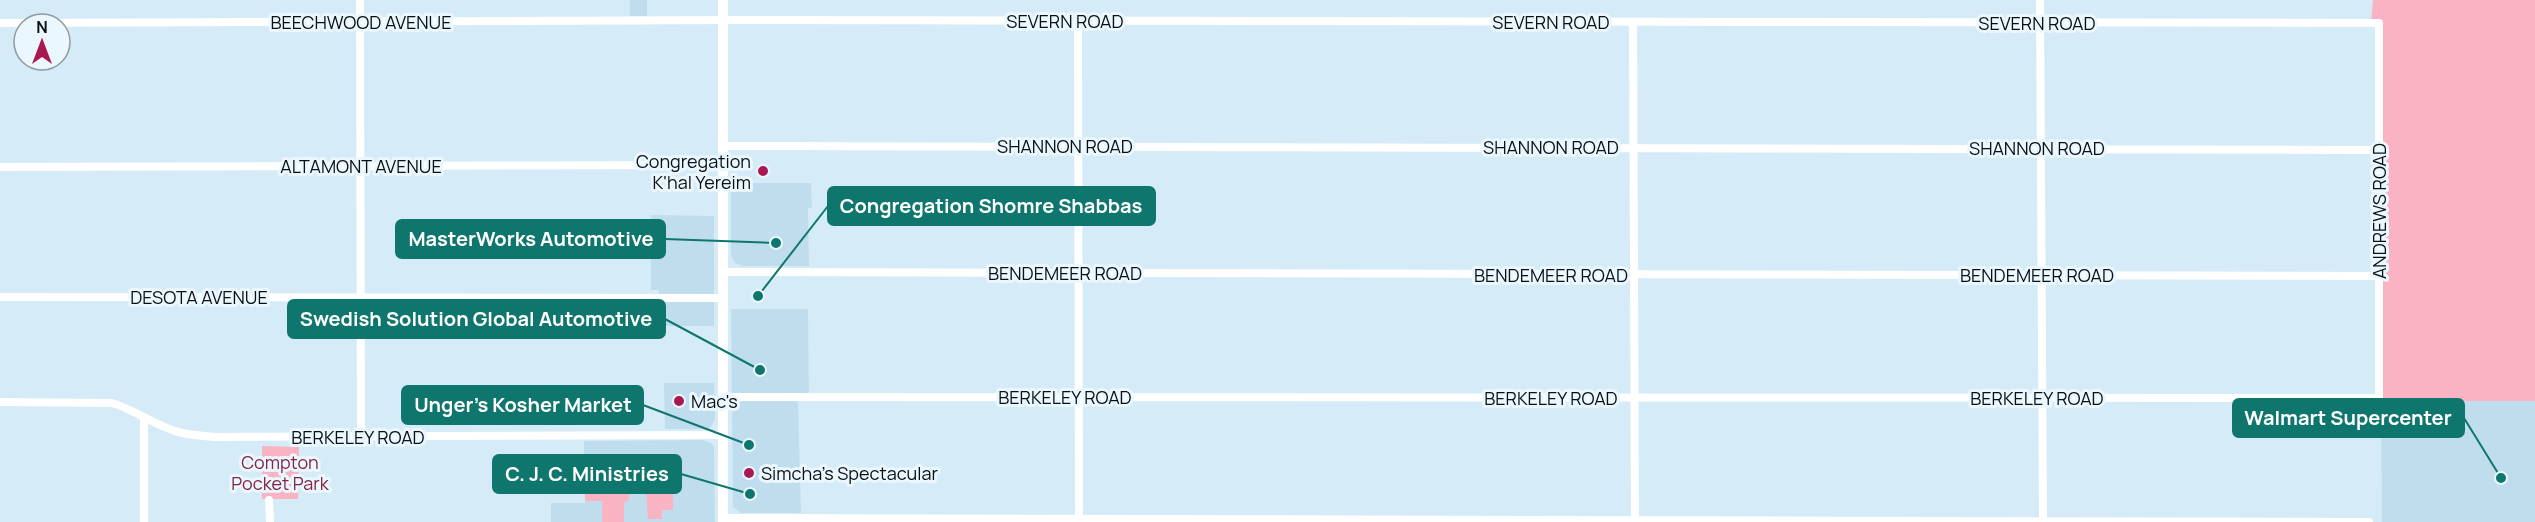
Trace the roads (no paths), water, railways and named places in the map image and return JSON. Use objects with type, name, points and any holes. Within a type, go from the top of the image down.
[{"type":"main road","points":[[723,0],[723,520]]},
{"type":"street","points":[[360,0],[361,437]]},
{"type":"street","points":[[2040,0],[2043,521]]},
{"type":"street","name":"BEECHWOOD AVENUE","points":[[0,23],[723,20]]},
{"type":"street","name":"SEVERN ROAD","points":[[723,20],[2379,23]]},
{"type":"street","points":[[1078,21],[1079,521]]},
{"type":"street","points":[[1633,22],[1635,521]]},
{"type":"street","name":"ANDREWS ROAD","points":[[2379,23],[2379,398]]},
{"type":"street","name":"SHANNON ROAD","points":[[723,146],[2379,150]]},
{"type":"street","name":"ALTAMONT AVENUE","points":[[0,167],[723,165]]},
{"type":"street","name":"BENDEMEER ROAD","points":[[723,272],[2379,276]]},
{"type":"street","name":"DESOTA AVENUE","points":[[0,297],[723,298]]},
{"type":"street","name":"BERKELEY ROAD","points":[[723,397],[2379,398]]},
{"type":"street","name":"BERKELEY ROAD","points":[[0,402],[112,403],[129,408],[181,433],[215,437],[723,435]]},
{"type":"street","points":[[144,417],[144,522]]},
{"type":"street","points":[[269,500],[270,522]]},
{"type":"street","points":[[723,520],[2368,522]]},
{"type":"place","name":"Congregation K'hal Yereim","points":[[763,171]]},
{"type":"place","name":"MasterWorks Automotive","points":[[776,243]]},
{"type":"place","name":"Congregation Shomre Shabbas","points":[[758,296]]},
{"type":"place","name":"Swedish Solution Global Automotive","points":[[760,370]]},
{"type":"place","name":"Mac's","points":[[679,401]]},
{"type":"place","name":"Unger's Kosher Market","points":[[749,445]]},
{"type":"place","name":"Simcha's Spectacular","points":[[749,473]]},
{"type":"place","name":"Walmart Supercenter","points":[[2501,478]]},
{"type":"place","name":"C. J. C. Ministries","points":[[750,494]]},
{"type":"park label","name":"Compton Pocket Park","points":[[280,472]]}]
